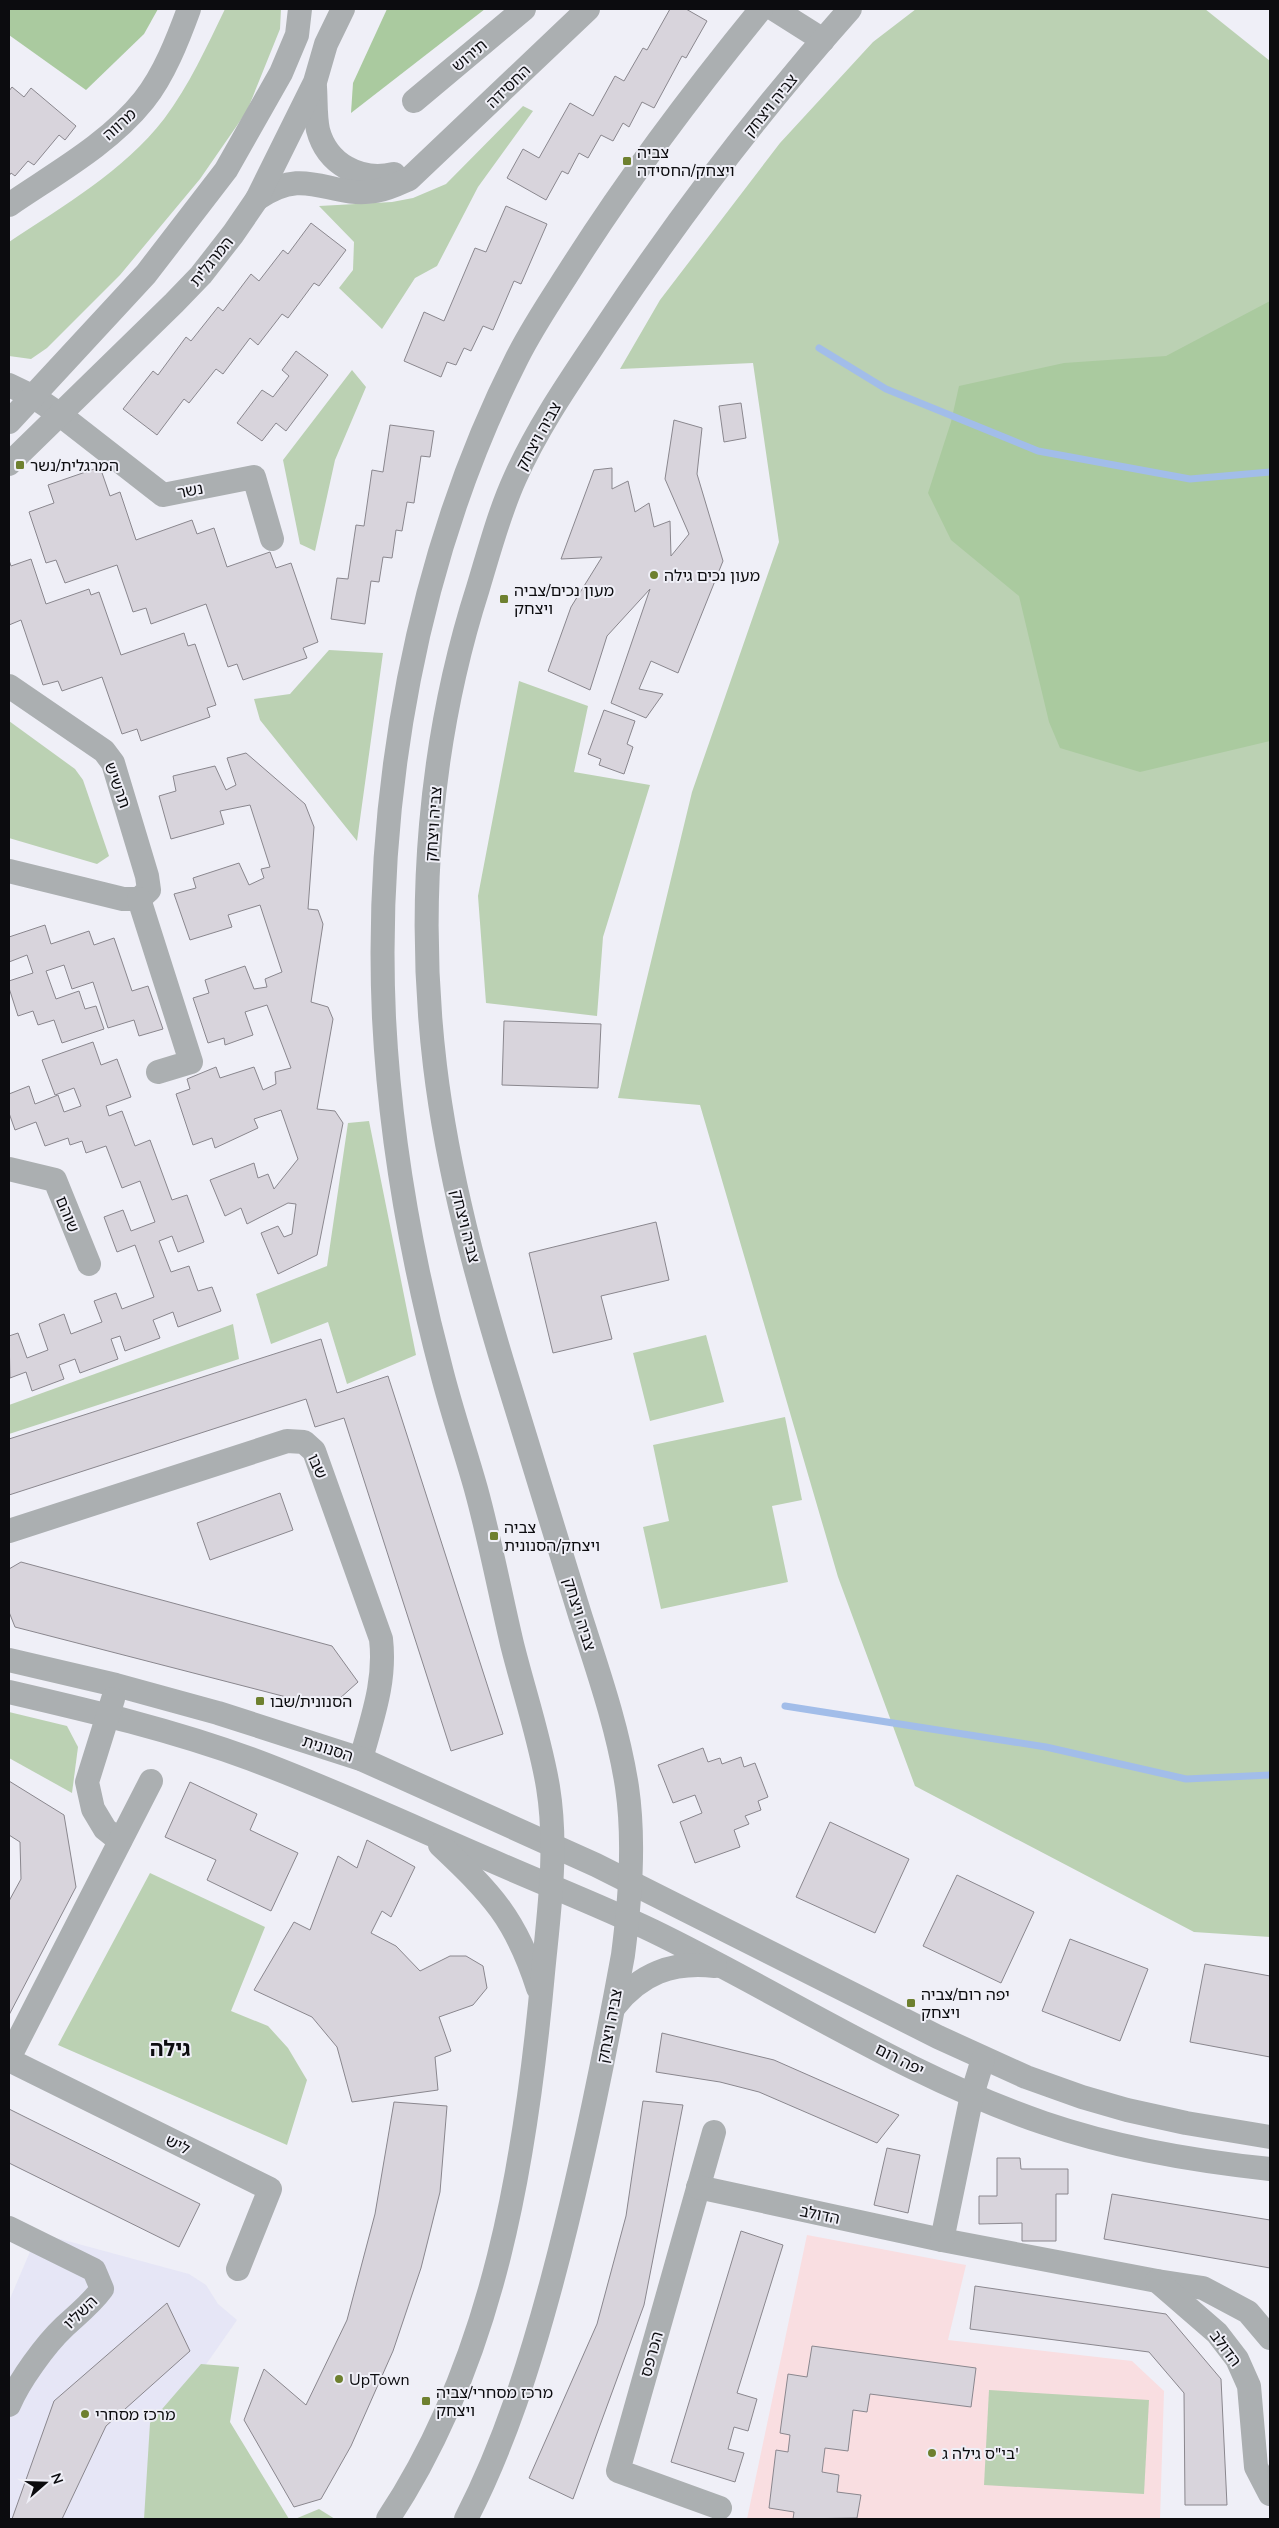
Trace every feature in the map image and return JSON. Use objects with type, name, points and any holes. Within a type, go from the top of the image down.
[{"type":"street","name":"מרווה","points":[[9,205],[90,149],[144,100],[165,64],[190,9]]},
{"type":"street","points":[[9,422],[146,274],[226,170],[281,73],[297,35],[300,9]]},
{"type":"street","name":"המרגלית","points":[[9,464],[201,275],[257,199],[315,82],[326,44],[343,9]]},
{"type":"street","name":"תירוש","points":[[414,101],[524,9]]},
{"type":"street","name":"החסידה","points":[[257,199],[271,190],[300,182],[354,191],[375,191],[393,187],[409,179],[588,9]]},
{"type":"street","points":[[388,2519],[422,2463],[452,2400],[474,2340],[499,2257],[522,2139],[541,1998],[552,1887],[553,1844],[552,1817],[544,1767],[512,1644],[475,1487],[442,1375],[423,1293],[397,1145],[384,1019],[384,903],[391,793],[398,736],[411,664],[443,544],[463,484],[517,358],[607,213],[659,141],[762,9]]},
{"type":"street","points":[[774,9],[823,40]]},
{"type":"street","points":[[800,9],[823,40]]},
{"type":"street","name":"צביה ויצחק","points":[[466,2519],[502,2439],[528,2367],[574,2197],[614,2008],[628,1919],[630,1882],[628,1802],[612,1719],[501,1358],[468,1236],[452,1169],[436,1068],[428,985],[428,896],[433,800],[446,713],[466,626],[513,481],[529,450],[569,382],[646,267],[727,158],[850,9]]},
{"type":"street","name":"החסידה","points":[[315,82],[316,119],[322,143],[345,168],[362,176],[383,176],[428,162]]},
{"type":"street","points":[[9,385],[34,397],[59,414]]},
{"type":"street","name":"נשר","points":[[59,414],[163,495],[254,477],[272,538]]},
{"type":"street","name":"תרשיש","points":[[9,686],[104,751],[113,762],[147,876],[149,890],[139,899]]},
{"type":"street","points":[[9,871],[123,899],[139,899],[191,1062],[158,1072]]},
{"type":"street","name":"שוהם","points":[[9,1169],[55,1180],[89,1264]]},
{"type":"street","name":"שבו","points":[[9,1531],[287,1441],[304,1442],[314,1451],[381,1639],[384,1662],[382,1681],[360,1759]]},
{"type":"street","name":"הסנונית","points":[[9,1660],[116,1685],[218,1713],[360,1759],[553,1844],[630,1882]]},
{"type":"street","points":[[116,1685],[87,1782],[93,1809],[106,1829],[120,1841]]},
{"type":"street","points":[[9,1692],[108,1715],[177,1734],[253,1760],[552,1887]]},
{"type":"street","name":"ליש","points":[[151,1781],[9,2059],[270,2189],[238,2269]]},
{"type":"street","points":[[426,1832],[474,1879],[506,1915],[525,1950],[541,1998]]},
{"type":"street","points":[[630,1882],[983,2059],[1082,2097],[1127,2110],[1186,2123],[1270,2137]]},
{"type":"street","name":"יפה רום","points":[[552,1887],[628,1919],[972,2095],[1041,2122],[1100,2139],[1205,2162],[1270,2170]]},
{"type":"street","points":[[614,2008],[633,1986],[658,1971],[692,1965],[719,1966]]},
{"type":"street","points":[[942,2240],[972,2095],[983,2059]]},
{"type":"street","name":"הכרפס","points":[[714,2132],[618,2472],[720,2508]]},
{"type":"street","name":"הדולב","points":[[698,2187],[942,2240],[1203,2288],[1248,2312],[1270,2338]]},
{"type":"street","name":"השליו","points":[[9,2228],[94,2270],[102,2289],[92,2304],[63,2327],[16,2389],[9,2404]]},
{"type":"street","name":"הדולב","points":[[1157,2281],[1217,2333],[1238,2359],[1249,2386],[1256,2468],[1270,2494]]},
{"type":"shaded area","points":[[38,2233],[189,2274],[206,2285],[218,2304],[237,2320],[200,2373],[166,2519],[9,2519],[9,2301]]},
{"type":"shaded area","points":[[807,2235],[966,2265],[948,2340],[1132,2361],[1164,2391],[1160,2519],[747,2519]]},
{"type":"green space","points":[[9,9],[158,9],[144,34],[86,90],[9,35]]},
{"type":"green space","points":[[225,9],[281,9],[280,29],[247,111],[200,179],[120,275],[47,348],[31,359],[9,356],[9,242],[92,187],[148,138],[182,93]]},
{"type":"green space","points":[[387,9],[485,9],[351,113],[353,83]]},
{"type":"green space","points":[[916,9],[1205,9],[1270,61],[1270,1937],[1194,1932],[915,1786],[838,1577],[700,1105],[618,1098],[692,792],[779,542],[753,363],[620,369],[660,300],[780,143],[873,42]]},
{"type":"green space","points":[[523,106],[533,111],[478,187],[437,266],[415,278],[382,329],[339,288],[353,270],[354,242],[319,206],[392,202],[413,198],[446,184]]},
{"type":"green space","points":[[1270,301],[1270,741],[1140,772],[1060,748],[1049,722],[1019,596],[951,540],[928,493],[951,422],[959,386],[1064,363],[1166,356]]},
{"type":"green space","points":[[352,370],[366,387],[335,460],[315,551],[300,544],[283,460]]},
{"type":"green space","points":[[329,650],[383,653],[357,841],[260,720],[254,699],[290,694]]},
{"type":"green space","points":[[519,681],[588,706],[574,772],[650,785],[603,937],[597,1016],[486,1003],[478,896]]},
{"type":"green space","points":[[9,721],[75,769],[83,780],[109,856],[97,864],[9,838]]},
{"type":"green space","points":[[369,1121],[416,1355],[347,1384],[328,1322],[271,1344],[256,1294],[327,1266],[348,1123]]},
{"type":"green space","points":[[233,1324],[239,1359],[9,1434],[9,1405]]},
{"type":"green space","points":[[706,1335],[724,1402],[650,1421],[633,1353]]},
{"type":"green space","points":[[785,1417],[802,1500],[772,1506],[788,1582],[661,1609],[643,1527],[669,1521],[653,1445]]},
{"type":"green space","points":[[9,1712],[67,1726],[78,1747],[72,1793],[9,1758]]},
{"type":"green space","points":[[150,1873],[265,1927],[231,2011],[268,2026],[288,2048],[307,2080],[287,2145],[58,2045]]},
{"type":"green space","points":[[201,2364],[239,2367],[230,2422],[289,2519],[144,2519],[150,2423]]},
{"type":"green space","points":[[989,2390],[1149,2400],[1144,2494],[984,2485]]},
{"type":"green space","points":[[319,2509],[335,2519],[295,2519]]},
{"type":"building","points":[[670,9],[686,9],[707,21],[686,58],[682,56],[654,108],[642,102],[629,127],[623,123],[613,141],[601,135],[588,158],[579,153],[568,174],[562,171],[546,200],[507,178],[523,149],[539,158],[570,103],[593,116],[615,76],[624,81],[643,48],[647,50]]},
{"type":"building","points":[[12,87],[24,97],[31,88],[76,126],[65,140],[59,135],[34,165],[28,161],[15,176],[11,173],[9,176],[9,91]]},
{"type":"building","points":[[506,206],[547,224],[521,284],[514,281],[493,330],[483,326],[471,351],[464,348],[456,365],[447,362],[441,377],[404,361],[424,312],[444,321],[475,248],[486,252]]},
{"type":"building","points":[[311,223],[346,250],[319,286],[314,283],[288,318],[282,314],[258,345],[250,338],[223,374],[216,369],[189,403],[184,399],[157,435],[123,409],[153,371],[158,375],[186,337],[191,341],[218,307],[223,311],[251,274],[259,281],[283,250],[288,254]]},
{"type":"building","points":[[296,351],[328,375],[286,431],[276,423],[262,441],[237,423],[262,390],[273,397],[289,376],[282,370]]},
{"type":"building","points":[[741,403],[746,438],[724,442],[719,406]]},
{"type":"building","name":"מעון נכים גילה","points":[[674,420],[702,428],[697,474],[723,561],[678,673],[651,661],[639,689],[663,694],[646,718],[611,703],[650,589],[607,636],[590,690],[548,671],[571,607],[602,557],[561,559],[594,470],[612,468],[612,489],[628,481],[635,512],[649,503],[654,527],[670,521],[671,556],[689,534],[665,479]]},
{"type":"building","points":[[390,425],[434,431],[430,457],[421,456],[414,503],[407,502],[402,531],[396,530],[392,558],[383,557],[379,582],[371,581],[365,624],[331,619],[337,578],[348,579],[356,525],[364,526],[372,470],[383,472]]},
{"type":"building","points":[[100,467],[110,496],[120,492],[136,540],[192,520],[197,534],[214,528],[227,567],[270,552],[276,568],[291,563],[318,642],[303,648],[307,658],[243,680],[237,664],[228,667],[206,604],[151,624],[146,608],[133,612],[117,565],[65,583],[56,560],[46,563],[29,512],[54,503],[48,485]]},
{"type":"building","points":[[31,559],[46,604],[89,589],[91,595],[99,592],[121,655],[184,633],[188,646],[195,644],[216,705],[207,708],[210,717],[141,741],[137,729],[122,734],[102,677],[62,691],[58,681],[43,685],[21,620],[9,625],[9,560],[11,566]]},
{"type":"building","points":[[604,710],[635,721],[627,744],[633,747],[624,774],[599,765],[601,759],[588,754]]},
{"type":"building","points":[[246,753],[305,804],[314,827],[308,909],[318,910],[323,924],[311,1002],[328,1007],[333,1019],[317,1109],[335,1111],[343,1123],[317,1255],[278,1274],[261,1233],[278,1226],[284,1237],[292,1234],[296,1204],[288,1203],[247,1224],[241,1208],[225,1216],[210,1180],[254,1163],[258,1178],[268,1174],[274,1189],[298,1159],[281,1110],[254,1119],[258,1128],[215,1148],[212,1138],[193,1145],[176,1094],[190,1089],[187,1079],[216,1067],[220,1078],[254,1067],[263,1090],[276,1084],[275,1072],[291,1068],[267,1005],[245,1012],[253,1035],[225,1045],[224,1038],[208,1043],[193,998],[209,993],[205,980],[245,966],[254,989],[267,987],[265,979],[282,972],[260,905],[228,915],[232,927],[190,940],[174,894],[196,888],[193,878],[239,863],[249,885],[264,878],[261,869],[270,867],[250,805],[220,811],[224,824],[171,839],[159,796],[176,791],[173,776],[215,766],[226,790],[236,785],[227,758]]},
{"type":"building","points":[[45,925],[51,944],[89,931],[94,945],[114,938],[132,991],[148,986],[163,1029],[139,1036],[134,1020],[108,1028],[93,982],[72,989],[64,965],[46,971],[56,999],[79,991],[85,1009],[96,1006],[104,1029],[62,1043],[54,1020],[38,1025],[33,1011],[18,1016],[9,988],[9,981],[33,973],[27,955],[9,962],[9,937]]},
{"type":"building","points":[[504,1021],[601,1024],[598,1088],[502,1085]]},
{"type":"building","points":[[93,1042],[101,1065],[117,1059],[131,1097],[106,1106],[109,1116],[122,1111],[135,1146],[150,1140],[172,1200],[187,1195],[204,1242],[178,1252],[172,1236],[159,1241],[171,1272],[189,1266],[198,1291],[212,1287],[221,1311],[178,1327],[173,1312],[153,1320],[160,1338],[125,1351],[120,1336],[111,1339],[118,1359],[80,1373],[75,1359],[59,1365],[64,1379],[32,1391],[26,1372],[10,1378],[9,1336],[18,1333],[27,1358],[48,1350],[39,1324],[64,1314],[71,1334],[102,1322],[94,1301],[116,1293],[122,1309],[154,1297],[135,1245],[117,1252],[104,1217],[123,1210],[131,1231],[155,1222],[140,1181],[122,1188],[106,1146],[86,1153],[82,1141],[70,1145],[68,1138],[45,1146],[36,1122],[15,1130],[9,1113],[9,1094],[29,1086],[35,1104],[58,1095],[64,1112],[81,1106],[74,1088],[55,1095],[42,1060]]},
{"type":"building","points":[[656,1222],[669,1280],[601,1296],[612,1339],[553,1353],[529,1253]]},
{"type":"building","points":[[321,1339],[337,1393],[388,1376],[503,1734],[451,1751],[344,1418],[315,1427],[306,1399],[9,1495],[9,1439]]},
{"type":"building","points":[[280,1493],[293,1530],[210,1560],[197,1523]]},
{"type":"building","points":[[21,1562],[332,1646],[358,1682],[329,1708],[15,1627],[9,1612],[9,1569]]},
{"type":"building","points":[[703,1748],[708,1762],[720,1758],[722,1764],[741,1757],[744,1767],[755,1763],[768,1797],[758,1801],[761,1810],[745,1816],[749,1824],[734,1830],[740,1847],[695,1863],[680,1822],[702,1813],[695,1795],[673,1803],[658,1765]]},
{"type":"building","points":[[9,1781],[64,1815],[76,1887],[9,2015],[9,1901],[21,1879],[20,1842],[9,1835]]},
{"type":"building","points":[[190,1782],[257,1814],[250,1830],[298,1853],[271,1911],[207,1880],[216,1860],[165,1837]]},
{"type":"building","points":[[830,1822],[909,1859],[875,1933],[796,1897]]},
{"type":"building","points":[[367,1840],[415,1867],[391,1917],[382,1911],[371,1933],[396,1946],[420,1971],[450,1956],[466,1956],[483,1966],[487,1988],[473,2005],[439,2017],[451,2051],[435,2057],[438,2090],[352,2102],[337,2047],[312,2017],[254,1990],[294,1922],[310,1930],[338,1856],[357,1868]]},
{"type":"building","points":[[957,1875],[1034,1912],[1001,1983],[923,1946]]},
{"type":"building","points":[[1070,1939],[1148,1969],[1120,2041],[1042,2011]]},
{"type":"building","points":[[1205,1964],[1270,1976],[1270,2057],[1190,2042]]},
{"type":"building","points":[[662,2033],[774,2060],[899,2115],[877,2143],[759,2092],[720,2082],[656,2072]]},
{"type":"building","points":[[643,2101],[683,2105],[644,2305],[573,2499],[529,2478],[597,2324],[626,2216]]},
{"type":"building","points":[[394,2102],[447,2106],[440,2192],[421,2268],[393,2351],[351,2446],[321,2499],[294,2507],[244,2420],[264,2369],[306,2405],[347,2320],[375,2214]]},
{"type":"building","points":[[9,2109],[200,2204],[179,2247],[9,2163]]},
{"type":"building","points":[[887,2148],[920,2155],[908,2213],[874,2205]]},
{"type":"building","points":[[997,2158],[1020,2158],[1021,2169],[1068,2169],[1068,2194],[1056,2194],[1056,2241],[1022,2241],[1022,2223],[979,2224],[979,2196],[997,2196]]},
{"type":"building","points":[[1112,2194],[1270,2220],[1270,2268],[1104,2239]]},
{"type":"building","points":[[741,2231],[783,2245],[737,2393],[757,2399],[748,2431],[734,2427],[728,2449],[744,2453],[735,2482],[671,2462]]},
{"type":"building","points":[[975,2286],[1166,2314],[1221,2379],[1227,2505],[1185,2505],[1184,2393],[1149,2352],[970,2329]]},
{"type":"building","name":"מרכז מסחרי","points":[[167,2303],[190,2351],[106,2426],[62,2519],[12,2519],[54,2401]]},
{"type":"building","points":[[812,2346],[976,2368],[971,2407],[870,2394],[867,2412],[853,2410],[848,2451],[825,2448],[822,2472],[839,2475],[837,2492],[861,2495],[857,2518],[793,2519],[794,2512],[769,2508],[776,2450],[788,2452],[790,2435],[780,2433],[788,2374],[807,2377]]},
{"type":"waterway","points":[[819,348],[886,389],[1038,451],[1190,479],[1270,472]]},
{"type":"waterway","points":[[785,1706],[1046,1747],[1186,1779],[1270,1775]]},
{"type":"place","name":"צביה ויצחק/החסידה","points":[[627,161]]},
{"type":"place","name":"המרגלית/נשר","points":[[20,465]]},
{"type":"place","name":"מעון נכים גילה","points":[[654,575]]},
{"type":"place","name":"מעון נכים/צביה ויצחק","points":[[504,599]]},
{"type":"place","name":"צביה ויצחק/הסנונית","points":[[494,1536]]},
{"type":"place","name":"הסנונית/שבו","points":[[260,1701]]},
{"type":"place","name":"יפה רום/צביה ויצחק","points":[[911,2003]]},
{"type":"place","name":"UpTown","points":[[339,2379]]},
{"type":"place","name":"מרכז מסחרי/צביה ויצחק","points":[[426,2401]]},
{"type":"place","name":"מרכז מסחרי","points":[[85,2414]]},
{"type":"place","name":"בי\"ס גילה ג'","points":[[932,2453]]},
{"type":"district","name":"גילה","points":[[170,2049]]}]
